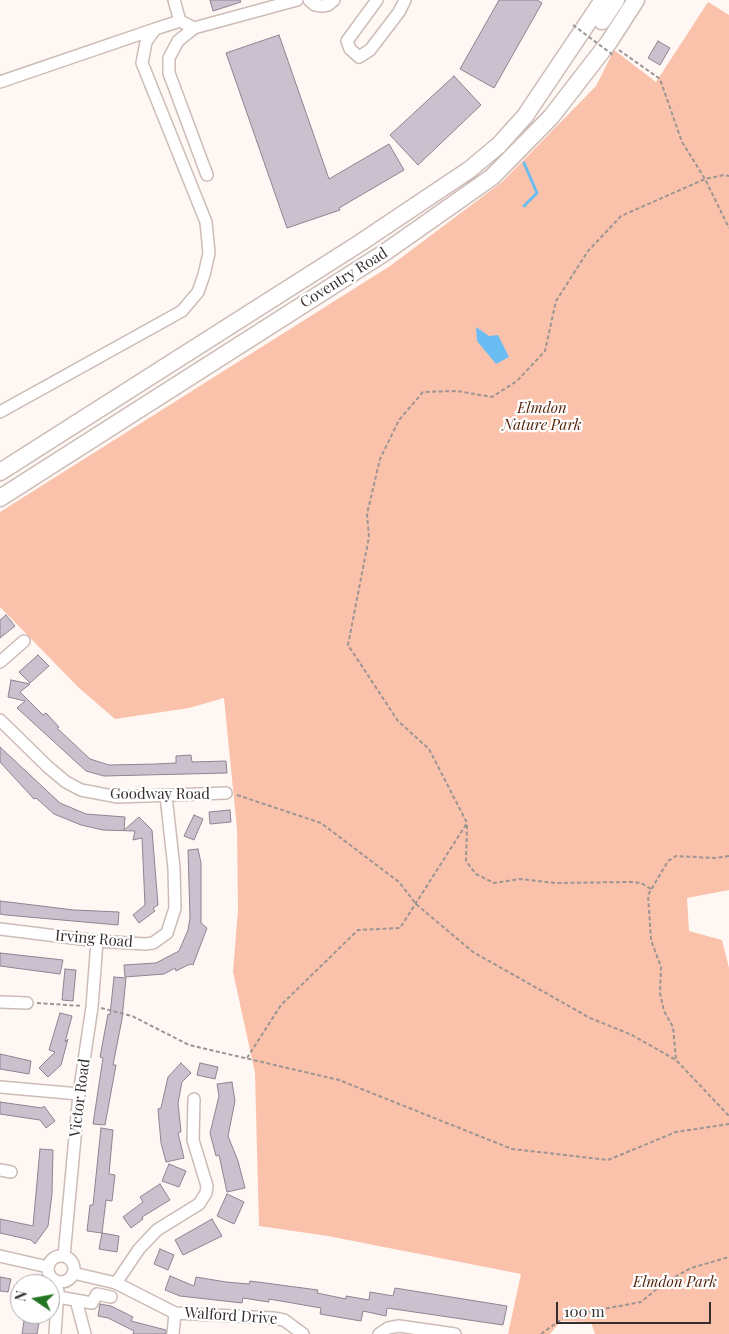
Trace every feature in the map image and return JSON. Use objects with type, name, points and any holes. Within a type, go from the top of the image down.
[{"type":"highway","name":"Coventry Road","points":[[1,469],[360,243],[445,186],[498,145],[525,116],[596,7],[603,0]]},
{"type":"highway","points":[[525,116],[568,70],[616,0]]},
{"type":"highway","name":"Coventry Road","points":[[0,498],[384,253],[492,177],[551,118],[611,49],[636,0]]},
{"type":"street","points":[[174,0],[180,21]]},
{"type":"street","points":[[207,175],[169,72],[169,58],[178,41],[194,28],[297,0]]},
{"type":"street","points":[[309,0],[315,5],[322,6],[328,5],[334,0]]},
{"type":"street","points":[[377,0],[348,41],[350,49],[359,57],[370,50],[399,12],[405,0]]},
{"type":"street","points":[[0,82],[180,21],[194,28]]},
{"type":"street","points":[[0,412],[182,311],[198,292],[204,276],[208,253],[206,222],[142,63],[146,42],[155,29]]},
{"type":"street","points":[[0,662],[24,641]]},
{"type":"street","name":"Goodway Road","points":[[0,720],[54,772],[81,790],[118,797],[226,794]]},
{"type":"street","name":"Irving Road","points":[[0,929],[97,941],[145,944],[152,943],[167,933],[175,908],[174,868],[166,796]]},
{"type":"street","name":"Victor Road","points":[[64,1256],[79,1094],[92,1007],[97,941]]},
{"type":"street","points":[[0,1002],[27,1003]]},
{"type":"street","points":[[0,1087],[79,1094]]},
{"type":"street","points":[[116,1283],[139,1249],[156,1230],[199,1204],[206,1193],[207,1186],[193,1140],[194,1099]]},
{"type":"street","points":[[0,1256],[48,1267]]},
{"type":"street","points":[[51,1274],[48,1267],[53,1258],[64,1256],[73,1265],[73,1274],[66,1281],[60,1282]]},
{"type":"street","name":"Walford Drive","points":[[73,1274],[97,1277],[116,1283],[175,1312],[273,1318],[284,1320],[303,1334]]},
{"type":"street","points":[[60,1297],[92,1303],[97,1294],[111,1297]]},
{"type":"street","points":[[76,1300],[86,1334]]},
{"type":"street","points":[[173,1334],[175,1312]]},
{"type":"street","points":[[379,1334],[388,1328],[399,1326],[455,1334]]},
{"type":"path","points":[[573,25],[660,79],[682,142],[705,179],[729,228]]},
{"type":"path","points":[[651,889],[641,883],[631,882],[556,883],[520,880],[494,883],[476,874],[466,861],[467,823],[430,749],[398,721],[348,645],[369,538],[367,514],[380,459],[400,420],[423,392],[457,391],[492,397],[517,381],[546,351],[556,300],[588,251],[620,216],[705,179],[724,175],[729,176]]},
{"type":"path","points":[[226,794],[246,796],[321,823],[399,882],[416,904],[473,952],[590,1018],[632,1035],[676,1060],[729,1116]]},
{"type":"path","points":[[248,1058],[281,1005],[358,930],[400,928],[467,823]]},
{"type":"path","points":[[676,1060],[673,1027],[664,1011],[660,993],[660,967],[651,940],[648,895],[668,861],[676,856],[715,858],[729,856]]},
{"type":"path","points":[[27,1003],[92,1007],[132,1016],[189,1045],[339,1080],[512,1149],[608,1160],[676,1132],[729,1124]]},
{"type":"path","points":[[541,1334],[566,1316],[641,1302],[664,1283],[691,1268],[729,1257]]},
{"type":"green space","points":[[708,2],[729,15],[729,890],[687,898],[689,931],[722,940],[729,968],[729,1334],[595,1334],[591,1322],[561,1321],[550,1334],[508,1334],[521,1274],[328,1236],[259,1226],[255,1073],[233,972],[238,910],[237,829],[224,698],[189,708],[115,719],[79,688],[0,607],[0,512],[390,266],[502,182],[596,86],[614,50],[656,82]]},
{"type":"water","points":[[476,327],[489,336],[498,335],[509,357],[496,364],[477,341]]},
{"type":"building","points":[[210,0],[240,0],[241,2],[213,11]]},
{"type":"building","points":[[499,0],[537,0],[542,3],[494,88],[460,69]]},
{"type":"building","points":[[279,35],[329,179],[389,144],[404,170],[339,208],[340,210],[287,228],[226,53]]},
{"type":"building","points":[[658,41],[670,48],[660,65],[648,58]]},
{"type":"building","points":[[454,76],[481,105],[418,165],[390,135]]},
{"type":"building","points":[[6,615],[15,626],[0,638],[0,620]]},
{"type":"building","points":[[38,655],[49,666],[30,683],[19,672]]},
{"type":"building","points":[[11,680],[30,684],[20,692],[43,715],[46,713],[59,727],[57,728],[90,759],[109,765],[155,764],[176,763],[176,756],[191,755],[192,762],[226,761],[227,773],[104,776],[86,771],[17,708],[25,701],[8,697]]},
{"type":"building","points":[[0,747],[60,803],[86,814],[125,817],[124,830],[139,817],[152,830],[158,905],[153,908],[155,911],[139,923],[133,915],[145,905],[142,838],[133,840],[135,831],[103,830],[81,825],[54,814],[36,798],[34,799],[0,762]]},
{"type":"building","points":[[230,810],[231,822],[210,824],[209,812]]},
{"type":"building","points":[[194,815],[203,819],[194,840],[184,836]]},
{"type":"building","points":[[198,849],[201,863],[201,923],[207,928],[193,965],[190,964],[176,971],[175,968],[164,974],[125,977],[124,965],[156,963],[179,951],[188,930],[190,918],[188,850]]},
{"type":"building","points":[[0,901],[74,910],[119,912],[118,925],[0,914]]},
{"type":"building","points":[[0,953],[63,960],[60,974],[0,966]]},
{"type":"building","points":[[65,969],[76,970],[73,1001],[62,1000]]},
{"type":"building","points":[[114,977],[126,978],[122,1019],[113,1065],[116,1065],[105,1125],[93,1124],[103,1058],[100,1057],[108,1014],[110,1015]]},
{"type":"building","points":[[60,1013],[72,1016],[65,1042],[68,1039],[61,1065],[48,1077],[39,1068],[55,1052],[49,1050]]},
{"type":"building","points":[[0,1054],[31,1061],[29,1074],[0,1069]]},
{"type":"building","points":[[181,1063],[191,1073],[182,1082],[178,1103],[181,1132],[178,1133],[184,1158],[166,1162],[161,1143],[158,1109],[161,1108],[168,1077]]},
{"type":"building","points":[[200,1063],[218,1067],[215,1079],[197,1075]]},
{"type":"building","points":[[232,1082],[235,1101],[228,1136],[238,1161],[245,1188],[227,1192],[219,1155],[216,1156],[210,1133],[219,1096],[217,1084]]},
{"type":"building","points":[[0,1102],[42,1108],[44,1106],[55,1121],[46,1128],[40,1120],[0,1114]]},
{"type":"building","points":[[101,1128],[113,1130],[109,1174],[115,1175],[112,1201],[106,1200],[102,1233],[87,1231],[90,1205],[93,1205]]},
{"type":"building","points":[[40,1149],[53,1150],[52,1194],[48,1226],[35,1244],[31,1240],[0,1233],[0,1219],[33,1226]]},
{"type":"building","points":[[169,1164],[186,1171],[179,1187],[162,1181]]},
{"type":"building","points":[[160,1184],[170,1200],[142,1217],[143,1219],[131,1228],[123,1217],[143,1202],[140,1197]]},
{"type":"building","points":[[227,1194],[244,1202],[234,1224],[217,1216]]},
{"type":"building","points":[[212,1219],[222,1236],[183,1255],[175,1240]]},
{"type":"building","points":[[102,1233],[119,1236],[117,1252],[99,1249]]},
{"type":"building","points":[[160,1249],[174,1255],[168,1270],[154,1264]]},
{"type":"building","points":[[170,1276],[194,1286],[196,1277],[249,1284],[250,1281],[318,1290],[317,1293],[346,1299],[346,1296],[369,1300],[370,1292],[393,1296],[395,1288],[507,1306],[503,1325],[387,1308],[386,1316],[363,1311],[361,1321],[320,1314],[321,1308],[269,1299],[269,1302],[243,1298],[242,1303],[180,1296],[165,1290]]},
{"type":"building","points":[[0,1277],[10,1279],[8,1292],[0,1291]]},
{"type":"building","points":[[100,1304],[111,1306],[133,1317],[131,1321],[166,1330],[166,1334],[133,1334],[134,1331],[108,1318],[98,1316]]},
{"type":"building","points":[[24,1324],[39,1324],[37,1334],[22,1334]]},
{"type":"waterway","points":[[524,163],[537,193],[524,206]]},
{"type":"park label","name":"Elmdon Nature Park","points":[[542,416]]},
{"type":"park label","name":"Elmdon Park","points":[[675,1282]]}]
